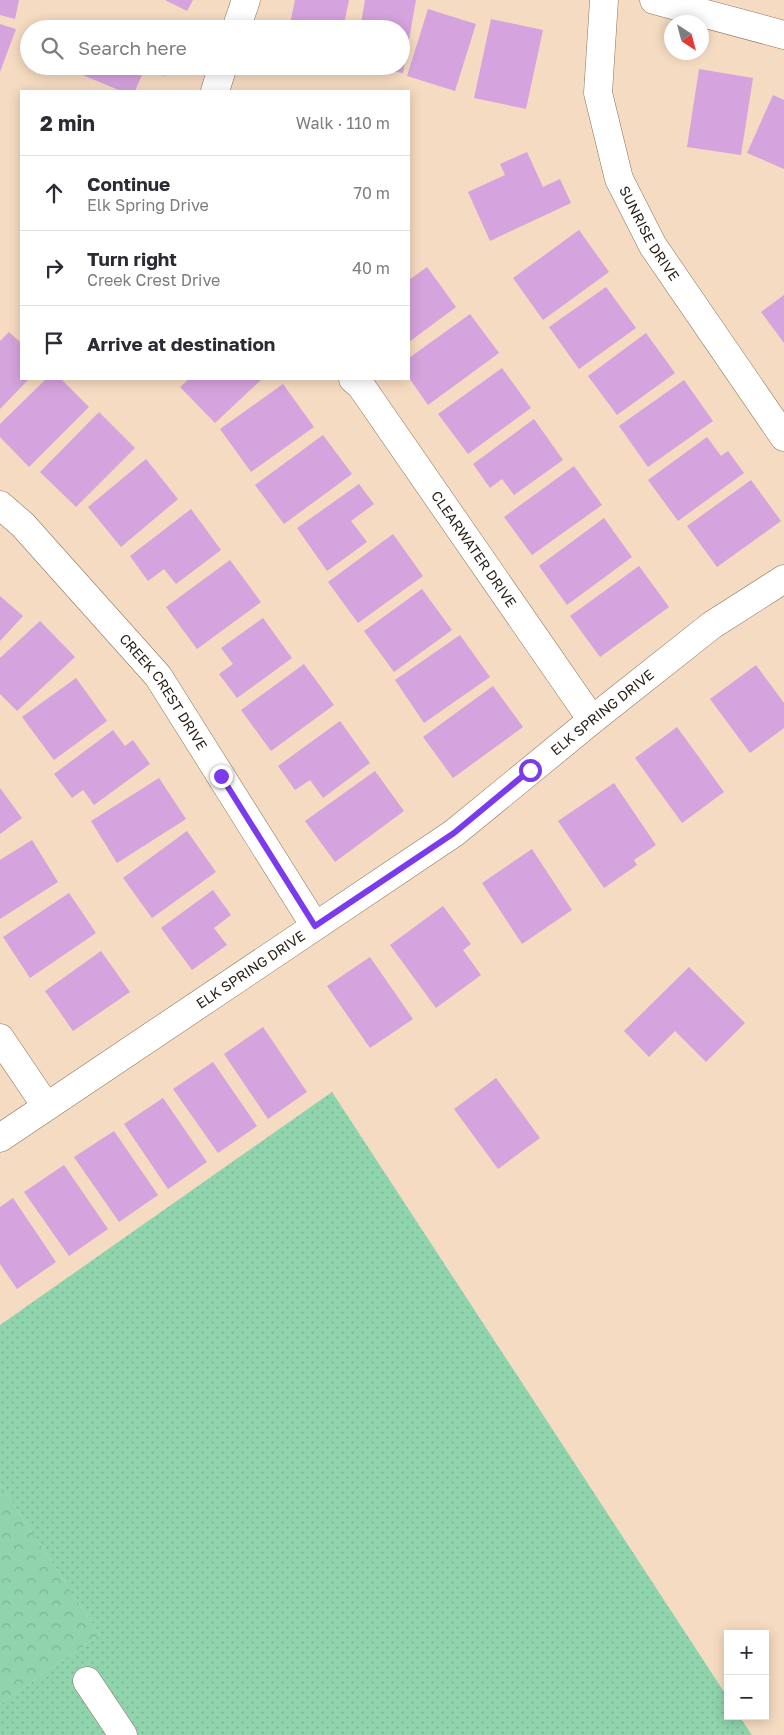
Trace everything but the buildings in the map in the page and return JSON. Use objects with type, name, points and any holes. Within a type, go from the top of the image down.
[{"type":"street","points":[[239,20],[246,0]]},
{"type":"street","name":"SUNRISE DRIVE","points":[[604,0],[598,93],[619,179],[653,246],[784,438]]},
{"type":"street","points":[[654,0],[784,35]]},
{"type":"street","points":[[215,90],[221,75]]},
{"type":"street","name":"CLEARWATER DRIVE","points":[[354,380],[592,720]]},
{"type":"street","name":"CREEK CREST DRIVE","points":[[0,505],[23,525],[158,676],[315,926]]},
{"type":"street","name":"ELK SPRING DRIVE","points":[[0,1138],[454,833],[712,625],[784,579]]},
{"type":"street","points":[[0,1038],[46,1106]]},
{"type":"street","points":[[87,1681],[123,1735]]},
{"type":"green space","points":[[332,1092],[724,1692],[724,1720],[742,1720],[752,1735],[0,1735],[0,1704],[100,1635],[0,1484],[0,1325]]},
{"type":"green space","points":[[0,1484],[100,1635],[0,1704]]},
{"type":"route","points":[[221,776],[315,926],[454,833],[530,770]]}]
